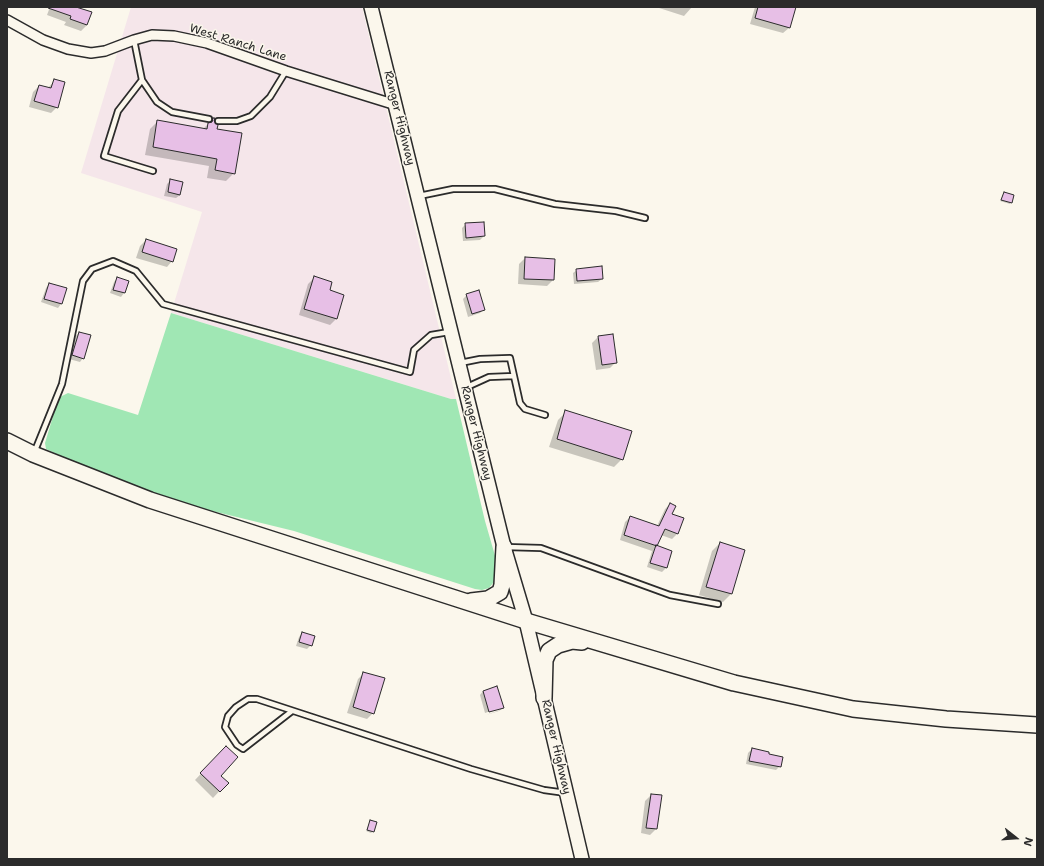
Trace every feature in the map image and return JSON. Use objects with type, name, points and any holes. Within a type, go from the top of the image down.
[{"type":"main road","name":"Ranger Highway","points":[[371,7],[504,547],[526,621],[582,859]]},
{"type":"main road","points":[[7,441],[33,454],[150,500],[596,643],[734,683],[853,709],[946,719],[1037,725]]},
{"type":"main road","points":[[460,600],[475,601],[488,599],[500,592],[502,585],[504,547]]},
{"type":"main road","points":[[544,698],[545,660],[549,651],[572,641],[596,643]]},
{"type":"street","name":"West Ranch Lane","points":[[7,20],[43,40],[68,49],[83,51],[105,51],[152,35],[174,36],[207,44],[286,71],[396,104]]},
{"type":"lane","points":[[134,40],[142,80],[151,94],[166,109],[178,114],[209,119]]},
{"type":"lane","points":[[218,121],[237,121],[251,116],[270,97],[286,71]]},
{"type":"lane","points":[[142,80],[118,111],[104,156],[153,171]]},
{"type":"lane","points":[[418,196],[453,189],[495,189],[555,204],[616,211],[644,218]]},
{"type":"lane","points":[[33,454],[62,384],[83,282],[92,269],[113,261],[136,271],[163,304],[410,372],[414,350],[431,336],[451,332]]},
{"type":"lane","points":[[459,363],[480,359],[510,358],[520,403],[526,409],[545,415]]},
{"type":"lane","points":[[465,388],[489,377],[514,376]]},
{"type":"lane","points":[[504,547],[541,548],[670,595],[718,604]]},
{"type":"lane","points":[[292,711],[243,749],[237,745],[225,727],[228,716],[232,711],[248,699],[266,701],[292,711],[479,771],[544,790],[567,794]]},
{"type":"shaded area","points":[[131,7],[362,7],[456,399],[451,399],[171,313],[202,212],[81,173]]},
{"type":"green space","points":[[171,313],[451,399],[456,399],[485,521],[498,566],[498,577],[489,588],[482,590],[475,589],[294,531],[200,508],[103,475],[46,449],[45,443],[57,403],[60,397],[68,393],[138,415]]},
{"type":"building","points":[[76,7],[92,12],[87,25],[70,19],[71,16],[48,8]]},
{"type":"building","points":[[758,7],[796,7],[790,28],[755,18]]},
{"type":"building","points":[[54,79],[65,82],[58,108],[34,101],[39,85],[51,88]]},
{"type":"building","points":[[213,118],[215,118],[214,121],[218,125],[217,129],[242,133],[235,174],[215,170],[217,159],[153,147],[157,120],[207,129],[208,123],[212,122]]},
{"type":"building","points":[[170,179],[183,182],[180,195],[168,192]]},
{"type":"building","points":[[1004,192],[1014,195],[1012,203],[1001,200]]},
{"type":"building","points":[[484,222],[485,236],[466,238],[465,223]]},
{"type":"building","points":[[146,239],[177,249],[173,262],[142,252]]},
{"type":"building","points":[[525,257],[555,259],[554,280],[524,279]]},
{"type":"building","points":[[602,266],[603,279],[577,281],[576,269]]},
{"type":"building","points":[[314,276],[332,282],[330,290],[344,295],[337,319],[304,309]]},
{"type":"building","points":[[117,277],[129,281],[125,293],[113,290]]},
{"type":"building","points":[[49,283],[67,288],[62,304],[44,299]]},
{"type":"building","points":[[479,290],[485,310],[472,314],[466,294]]},
{"type":"building","points":[[79,332],[91,335],[84,359],[72,355]]},
{"type":"building","points":[[613,334],[617,363],[602,365],[598,336]]},
{"type":"building","points":[[565,410],[632,431],[623,460],[557,439]]},
{"type":"building","points":[[670,503],[676,506],[672,514],[684,518],[678,534],[665,529],[657,546],[624,535],[630,516],[659,526]]},
{"type":"building","points":[[720,542],[745,550],[732,594],[706,587]]},
{"type":"building","points":[[656,545],[672,551],[667,568],[650,563]]},
{"type":"building","points":[[302,632],[315,636],[312,646],[299,642]]},
{"type":"building","points":[[363,672],[385,678],[374,714],[353,707]]},
{"type":"building","points":[[497,686],[504,708],[489,712],[483,691]]},
{"type":"building","points":[[226,746],[238,757],[221,776],[229,783],[220,792],[200,773]]},
{"type":"building","points":[[752,748],[783,757],[781,767],[749,761]]},
{"type":"building","points":[[651,794],[662,795],[657,829],[646,828]]},
{"type":"building","points":[[370,820],[377,822],[374,832],[367,830]]}]
